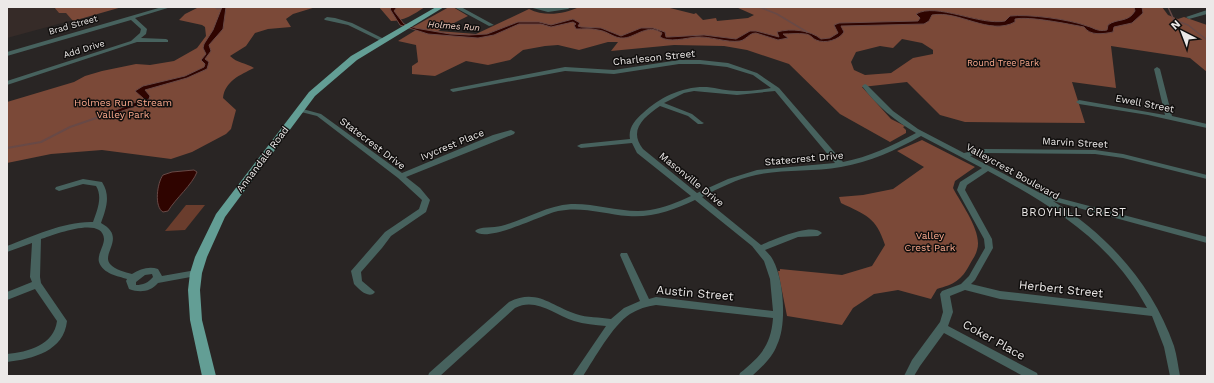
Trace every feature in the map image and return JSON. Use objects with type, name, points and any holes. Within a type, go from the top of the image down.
[{"type":"main road","name":"Annandale Road","points":[[206,375],[194,310],[196,273],[204,247],[220,216],[312,94],[342,68],[383,40],[441,7]]},
{"type":"street","name":"Brad Street","points":[[7,54],[168,7]]},
{"type":"street","points":[[457,7],[491,25]]},
{"type":"street","points":[[532,7],[548,10],[568,7]]},
{"type":"street","points":[[1189,17],[1207,12]]},
{"type":"street","points":[[132,18],[144,29],[143,34],[136,40]]},
{"type":"street","points":[[328,19],[354,25],[369,35],[383,40]]},
{"type":"street","points":[[136,40],[166,41]]},
{"type":"street","name":"Add Drive","points":[[7,83],[120,47],[136,40]]},
{"type":"street","name":"Charleson Street","points":[[453,90],[565,68],[622,72],[689,62],[710,62],[738,67],[755,74],[777,89],[840,165]]},
{"type":"street","points":[[1157,68],[1169,118]]},
{"type":"street","name":"Valleycrest Boulevard","points":[[865,86],[895,117],[921,133],[1034,193],[1077,222],[1108,249],[1133,278],[1155,312],[1169,346],[1175,376]]},
{"type":"street","points":[[581,146],[634,141],[633,135],[636,125],[660,104],[676,93],[689,90],[748,93],[777,89]]},
{"type":"street","name":"Ewell Street","points":[[1079,102],[1207,126]]},
{"type":"street","points":[[660,104],[690,115],[700,123]]},
{"type":"street","name":"Statecrest Drive","points":[[299,110],[307,110],[319,115],[401,176],[424,196],[426,204],[417,215],[388,234],[356,271],[357,282],[370,292]]},
{"type":"street","name":"Ivycrest Place","points":[[401,176],[511,132]]},
{"type":"street","name":"Statecrest Drive","points":[[479,231],[501,230],[558,208],[579,207],[618,213],[639,214],[663,210],[730,181],[759,172],[784,168],[840,165],[876,156],[921,133]]},
{"type":"street","name":"Masonville Drive","points":[[634,141],[640,151],[759,248],[771,266],[778,315],[776,334],[773,344],[758,365],[744,376]]},
{"type":"street","name":"Marvin Street","points":[[963,155],[982,151],[1095,152],[1122,156],[1207,177]]},
{"type":"street","points":[[909,376],[947,319],[948,312],[944,298],[945,294],[964,286],[972,278],[989,248],[989,244],[964,198],[961,187],[962,184],[988,168]]},
{"type":"street","points":[[59,189],[83,182],[99,184],[104,192],[101,212],[96,224]]},
{"type":"street","points":[[1034,193],[1207,240]]},
{"type":"street","points":[[7,250],[80,225],[96,224],[105,229],[108,234],[103,261],[105,267],[118,274],[134,278],[130,284],[136,289],[147,287],[157,280],[196,273]]},
{"type":"street","points":[[759,248],[797,234],[818,233]]},
{"type":"street","points":[[7,358],[20,356],[43,348],[60,332],[62,321],[37,284],[35,277],[37,239]]},
{"type":"street","points":[[624,255],[646,303]]},
{"type":"street","points":[[7,296],[37,284]]},
{"type":"street","name":"Herbert Street","points":[[964,286],[1000,295],[1155,312]]},
{"type":"street","points":[[433,376],[512,305],[522,300],[534,300],[577,318],[613,323]]},
{"type":"street","name":"Austin Street","points":[[577,376],[613,323],[627,310],[646,303],[667,302],[778,315]]},
{"type":"street","name":"Coker Place","points":[[942,327],[1033,376]]},
{"type":"shaded area","points":[[7,7],[54,7],[59,13],[66,13],[73,20],[7,38]]},
{"type":"shaded area","points":[[222,7],[226,7],[223,29],[209,45],[211,51],[205,59],[209,62],[207,69],[187,78],[145,90],[150,96],[149,99],[140,105],[104,117],[98,117],[144,99],[135,91],[143,86],[185,76],[204,67],[205,64],[201,60],[206,54],[203,48],[204,44],[213,30]]},
{"type":"shaded area","points":[[392,7],[397,7],[394,11],[404,24],[415,28],[450,34],[487,34],[518,22],[539,22],[551,25],[573,19],[580,23],[578,26],[601,28],[621,36],[641,28],[653,28],[665,32],[666,37],[704,35],[736,39],[750,31],[756,31],[779,37],[777,32],[788,30],[806,32],[821,39],[830,38],[838,33],[834,25],[839,23],[918,21],[920,18],[916,14],[925,11],[946,12],[995,22],[1005,21],[1010,16],[1048,18],[1079,23],[1096,30],[1107,30],[1108,25],[1111,23],[1126,19],[1135,11],[1134,7],[1142,7],[1143,13],[1132,23],[1114,27],[1113,32],[1101,34],[1090,32],[1084,27],[1039,19],[1021,18],[1015,19],[1015,22],[1005,26],[995,26],[984,25],[942,14],[932,15],[929,21],[924,24],[841,26],[844,32],[842,35],[835,39],[823,42],[816,40],[807,34],[783,34],[788,38],[778,40],[756,33],[751,34],[740,41],[729,41],[707,37],[668,40],[660,37],[662,33],[652,29],[642,31],[629,37],[620,38],[595,29],[576,29],[574,25],[576,24],[573,22],[551,27],[541,24],[519,24],[494,35],[478,38],[428,34],[400,25],[390,9]]},
{"type":"shaded area","points":[[194,170],[197,172],[195,177],[168,211],[163,212],[158,205],[157,195],[159,183],[163,175],[172,172]]},
{"type":"shaded area","points":[[186,205],[205,205],[185,230],[165,231]]},
{"type":"green space","points":[[54,7],[122,7],[73,21],[66,13],[59,13]]},
{"type":"green space","name":"Holmes Run Stream Valley Park","points":[[199,7],[316,7],[293,14],[286,19],[291,27],[268,29],[255,33],[246,46],[230,56],[254,68],[234,79],[224,92],[223,98],[236,110],[231,129],[226,134],[192,152],[171,159],[102,150],[51,154],[7,163],[7,102],[74,82],[85,76],[102,71],[136,64],[150,65],[174,61],[197,48],[206,36],[205,27],[202,25],[179,20],[185,14]]},
{"type":"green space","points":[[379,7],[425,7],[413,15],[396,21],[391,21]]},
{"type":"green space","name":"Round Tree Park","points":[[449,7],[453,7],[468,16],[438,31],[476,34],[529,9],[541,13],[554,14],[579,7],[666,7],[694,14],[696,13],[703,20],[716,18],[717,21],[748,18],[754,15],[736,7],[1162,7],[1168,15],[1178,19],[1184,17],[1207,25],[1207,72],[1190,58],[1111,46],[1116,88],[1072,82],[1085,123],[965,122],[940,115],[907,82],[862,87],[891,119],[905,126],[903,127],[906,130],[906,133],[890,142],[840,114],[789,64],[747,50],[724,46],[674,45],[611,51],[618,42],[608,42],[579,50],[558,45],[545,46],[523,50],[510,60],[488,65],[466,61],[435,76],[412,74],[412,66],[418,62],[416,45],[398,41],[416,30],[413,27]],"holes":[[[902,39],[922,43],[933,50],[933,54],[913,58],[891,73],[865,75],[854,70],[851,62],[856,52],[880,46],[893,48]]]},
{"type":"green space","name":"Valley Crest Park","points":[[922,140],[975,167],[955,181],[953,188],[966,210],[977,235],[978,243],[976,254],[967,270],[953,283],[937,289],[931,299],[898,290],[874,294],[853,308],[842,325],[787,316],[778,271],[780,271],[780,269],[842,275],[872,266],[885,245],[882,236],[878,228],[869,218],[841,203],[839,197],[863,195],[893,189],[924,167],[897,151]]},
{"type":"waterway","name":"Holmes Run","points":[[215,7],[217,9],[221,8]]},
{"type":"waterway","points":[[759,7],[777,14],[807,32]]},
{"type":"waterway","points":[[1168,7],[1174,20],[1188,25],[1207,40]]},
{"type":"waterway","name":"Holmes Run","points":[[7,148],[41,142],[70,127],[102,116]]},
{"type":"district","name":"BROYHILL CREST","points":[[1074,212]]}]
